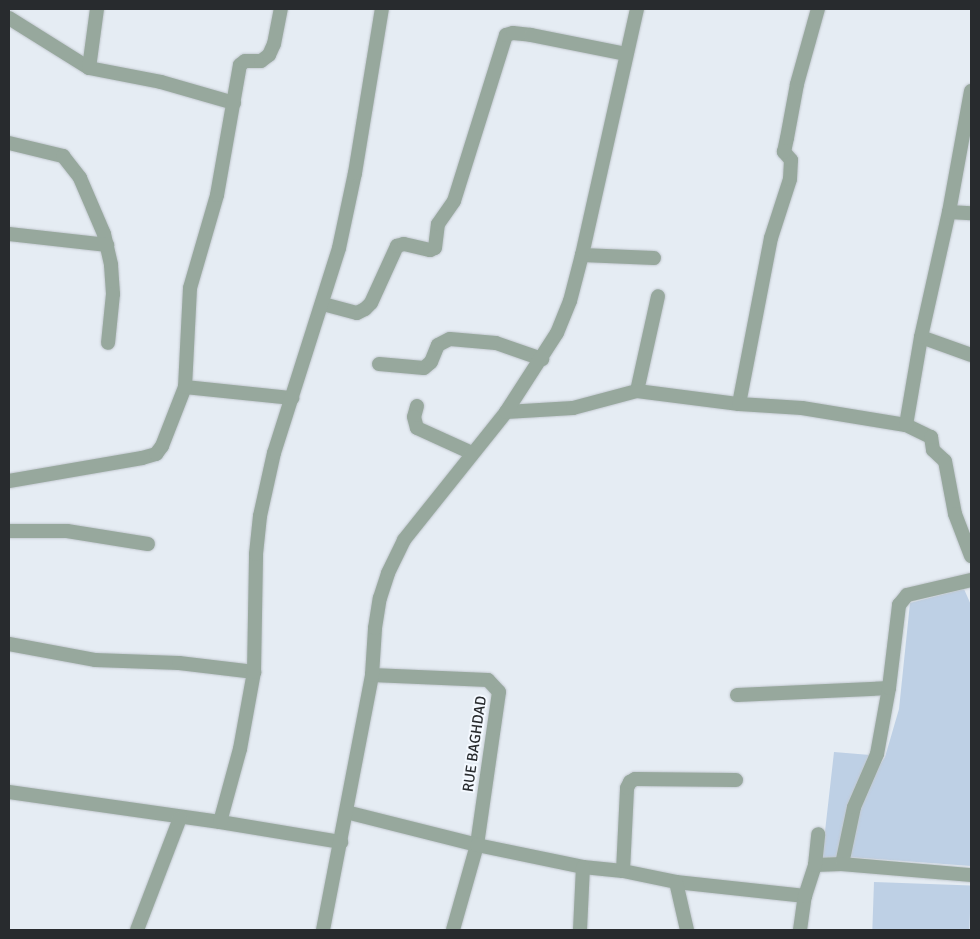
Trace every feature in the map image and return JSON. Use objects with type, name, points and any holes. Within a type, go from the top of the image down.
[{"type":"street","points":[[89,68],[97,9]]},
{"type":"street","points":[[9,480],[156,454],[165,440],[185,387],[190,288],[217,195],[241,63],[245,60],[261,60],[269,55],[274,44],[281,9]]},
{"type":"street","points":[[220,822],[240,749],[254,672],[256,554],[260,516],[274,453],[323,304],[339,248],[353,182],[382,9]]},
{"type":"street","points":[[323,930],[372,675],[375,628],[380,598],[388,573],[404,540],[506,412],[557,334],[570,301],[582,255],[637,9]]},
{"type":"street","points":[[739,404],[771,238],[790,179],[791,160],[784,152],[797,84],[818,9]]},
{"type":"street","points":[[9,18],[89,68],[160,82],[234,103]]},
{"type":"street","points":[[323,304],[357,313],[371,303],[397,246],[404,244],[430,250],[435,248],[438,224],[454,201],[506,35],[513,33],[530,35],[626,54]]},
{"type":"street","points":[[906,424],[921,336],[949,212],[971,90]]},
{"type":"street","points":[[9,143],[63,156],[68,160],[80,178],[108,245],[113,294],[108,343]]},
{"type":"street","points":[[949,212],[971,213]]},
{"type":"street","points":[[9,234],[108,245]]},
{"type":"street","points":[[582,255],[654,258]]},
{"type":"street","points":[[637,391],[658,296]]},
{"type":"street","points":[[921,336],[971,355]]},
{"type":"street","points":[[379,364],[424,368],[431,362],[438,345],[450,339],[496,343],[542,359]]},
{"type":"street","points":[[185,387],[292,398]]},
{"type":"street","points":[[506,412],[573,408],[637,391],[739,404],[802,408],[906,424],[931,437],[933,450],[945,461],[955,514],[971,556]]},
{"type":"street","points":[[417,406],[414,417],[417,428],[472,453]]},
{"type":"street","points":[[9,531],[67,531],[148,544]]},
{"type":"street","points":[[842,864],[854,806],[877,754],[889,688],[899,605],[907,595],[971,580]]},
{"type":"street","points":[[9,644],[95,660],[179,663],[254,672]]},
{"type":"street","name":"RUE BAGHDAD","points":[[372,675],[488,680],[499,692],[477,845],[453,930]]},
{"type":"street","points":[[737,695],[889,688]]},
{"type":"street","points":[[623,871],[627,788],[630,782],[634,779],[736,780]]},
{"type":"street","points":[[9,792],[180,818],[220,822],[341,842]]},
{"type":"street","points":[[346,812],[477,845],[583,866],[623,871],[676,882],[805,896]]},
{"type":"street","points":[[137,930],[180,818]]},
{"type":"street","points":[[800,930],[805,896],[816,865],[818,834]]},
{"type":"street","points":[[816,865],[842,864],[971,874]]},
{"type":"street","points":[[580,930],[583,866]]},
{"type":"street","points":[[676,882],[686,930]]},
{"type":"shaded area","points":[[964,589],[971,605],[971,866],[849,857],[860,796],[885,757],[899,709],[910,603]]},
{"type":"shaded area","points":[[834,752],[870,755],[850,802],[836,857],[822,858]]},
{"type":"shaded area","points":[[874,882],[971,885],[969,930],[872,930]]}]
